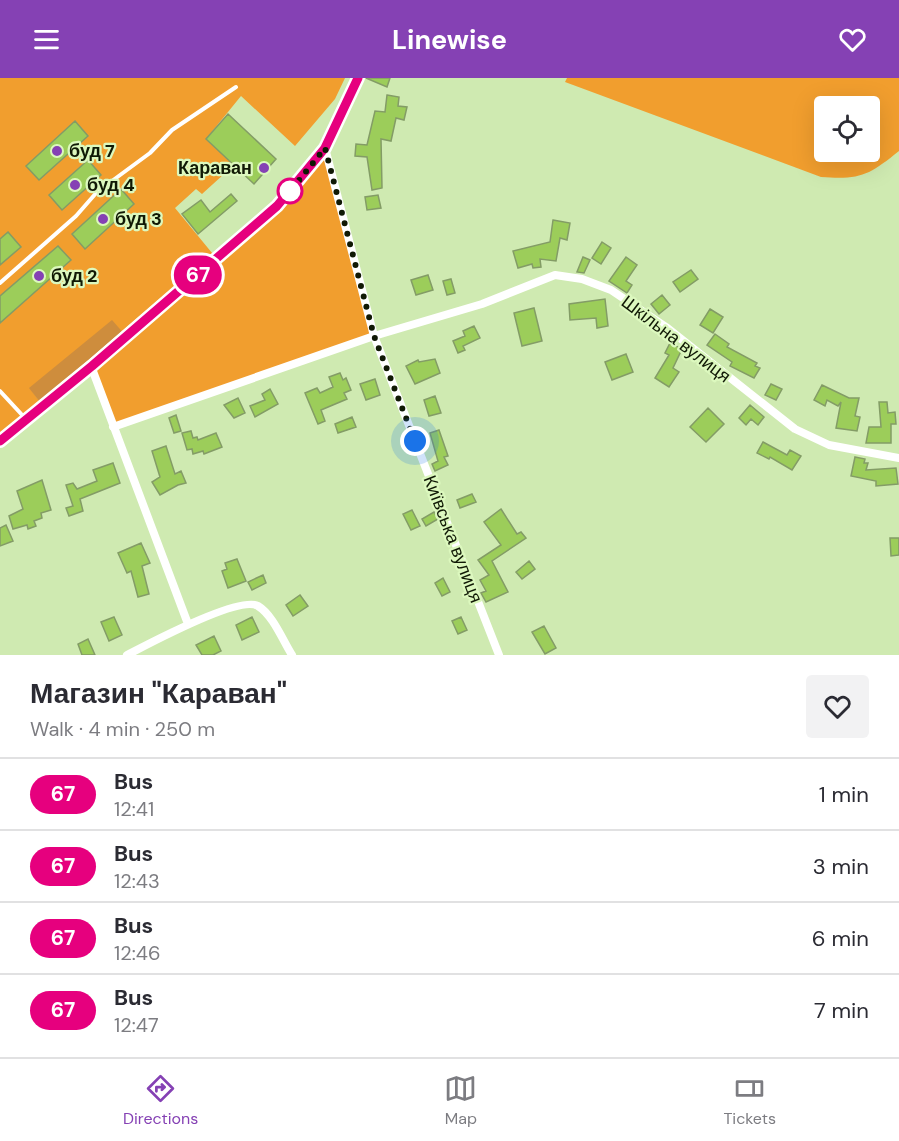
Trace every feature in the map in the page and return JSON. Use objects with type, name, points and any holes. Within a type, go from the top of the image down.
[{"type":"main road","points":[[0,441],[92,366],[259,222],[299,182],[325,148],[358,78]]},
{"type":"street","name":"Київська вулиця","points":[[325,148],[374,336],[499,655]]},
{"type":"street","name":"Шкільна вулиця","points":[[113,427],[374,336],[482,304],[555,275],[582,279],[611,290],[666,327],[795,429],[830,445],[899,458]]},
{"type":"street","points":[[92,366],[188,624]]},
{"type":"street","points":[[127,655],[188,624],[244,604],[256,604],[264,611],[292,655]]},
{"type":"lane","points":[[0,283],[76,216],[98,192],[150,153],[172,130],[236,87]]},
{"type":"lane","points":[[0,392],[26,420]]},
{"type":"shaded area","points":[[0,78],[345,78],[335,99],[295,146],[241,96],[206,139],[234,165],[202,194],[196,189],[175,208],[217,259],[325,148],[374,336],[113,427],[91,366],[30,388],[43,406],[0,441]]},
{"type":"shaded area","points":[[567,78],[899,78],[899,151],[880,166],[864,174],[846,178],[821,177],[565,82]]},
{"type":"shaded area","points":[[112,320],[126,336],[43,406],[29,388]]},
{"type":"building","points":[[366,78],[390,78],[387,87]]},
{"type":"building","points":[[387,95],[399,97],[398,106],[407,107],[404,120],[396,118],[391,141],[381,139],[382,188],[372,190],[367,157],[355,156],[356,144],[367,145],[375,111],[385,112]]},
{"type":"building","points":[[228,114],[276,159],[254,184],[206,139]]},
{"type":"building","name":"буд 7","points":[[75,121],[88,136],[39,180],[26,166]]},
{"type":"building","name":"буд 4","points":[[88,160],[101,175],[62,210],[49,195]]},
{"type":"building","name":"буд 3","points":[[121,189],[134,204],[85,249],[72,234]]},
{"type":"building","points":[[231,194],[237,201],[198,234],[182,214],[201,200],[210,212]]},
{"type":"building","points":[[378,195],[381,208],[367,210],[365,197]]},
{"type":"building","points":[[553,220],[570,223],[567,240],[560,238],[556,261],[540,259],[541,267],[533,268],[532,264],[518,268],[513,251],[550,242]]},
{"type":"building","points":[[8,232],[21,247],[0,265],[0,239]]},
{"type":"building","points":[[602,242],[611,248],[601,264],[592,258]]},
{"type":"building","name":"буд 2","points":[[58,246],[71,260],[0,323],[0,296]]},
{"type":"building","points":[[583,257],[590,260],[584,273],[577,272]]},
{"type":"building","points":[[626,257],[637,265],[626,281],[632,285],[627,293],[609,281]]},
{"type":"building","points":[[691,270],[698,279],[680,292],[673,282]]},
{"type":"building","points":[[428,275],[433,290],[416,295],[411,280]]},
{"type":"building","points":[[451,279],[455,293],[447,295],[443,281]]},
{"type":"building","points":[[662,295],[670,305],[659,314],[651,304]]},
{"type":"building","points":[[605,299],[608,326],[597,328],[596,318],[570,320],[569,304]]},
{"type":"building","points":[[534,308],[542,341],[522,346],[514,313]]},
{"type":"building","points":[[710,309],[723,317],[713,333],[700,325]]},
{"type":"building","points":[[474,326],[480,338],[463,346],[465,350],[458,353],[453,341],[465,336],[463,331]]},
{"type":"building","points":[[715,334],[729,344],[727,347],[757,363],[755,366],[760,368],[754,378],[730,366],[732,362],[707,345]]},
{"type":"building","points":[[670,343],[682,349],[673,368],[679,372],[669,387],[655,378],[669,355],[665,353]]},
{"type":"building","points":[[626,354],[633,372],[612,380],[605,362]]},
{"type":"building","points":[[435,359],[440,373],[415,384],[406,366],[418,360],[419,362]]},
{"type":"building","points":[[340,373],[343,380],[346,378],[351,390],[344,393],[347,399],[321,410],[325,421],[318,424],[305,393],[317,388],[320,393],[333,387],[329,377]]},
{"type":"building","points":[[375,379],[380,395],[366,400],[360,384]]},
{"type":"building","points":[[771,384],[782,389],[776,400],[765,395]]},
{"type":"building","points":[[822,385],[849,398],[859,398],[855,416],[860,417],[857,431],[836,428],[841,402],[838,406],[827,400],[825,406],[814,400]]},
{"type":"building","points":[[270,389],[278,404],[255,417],[250,406],[265,400],[262,394]]},
{"type":"building","points":[[435,396],[441,413],[429,416],[424,400]]},
{"type":"building","points":[[238,398],[245,413],[234,418],[224,405]]},
{"type":"building","points":[[879,402],[887,402],[888,413],[895,412],[896,424],[891,424],[891,443],[866,443],[869,427],[881,427]]},
{"type":"building","points":[[750,405],[764,417],[758,425],[751,419],[746,425],[739,418]]},
{"type":"building","points":[[708,408],[724,424],[706,442],[690,427]]},
{"type":"building","points":[[176,415],[181,431],[174,433],[169,418]]},
{"type":"building","points":[[352,417],[356,427],[338,433],[335,424]]},
{"type":"building","points":[[439,430],[448,456],[444,457],[448,465],[435,471],[432,464],[438,461],[430,433]]},
{"type":"building","points":[[191,431],[193,438],[197,437],[198,440],[216,433],[222,447],[204,454],[203,451],[193,454],[192,449],[187,450],[182,433]]},
{"type":"building","points":[[763,442],[787,455],[790,450],[801,456],[792,470],[770,457],[769,459],[757,453]]},
{"type":"building","points":[[166,446],[175,474],[181,471],[186,483],[160,495],[152,482],[160,477],[152,451]]},
{"type":"building","points":[[855,457],[865,459],[864,463],[868,463],[866,470],[896,468],[898,484],[876,486],[876,481],[851,476]]},
{"type":"building","points":[[113,463],[120,483],[80,499],[83,511],[69,516],[66,508],[73,506],[66,485],[73,483],[77,489],[97,481],[93,470]]},
{"type":"building","points":[[42,480],[51,510],[41,513],[42,518],[34,521],[36,526],[28,529],[27,525],[13,529],[9,516],[23,509],[17,491]]},
{"type":"building","points":[[472,494],[476,502],[460,508],[457,500]]},
{"type":"building","points":[[501,509],[517,534],[521,532],[526,538],[492,561],[508,592],[486,602],[481,593],[486,591],[480,580],[489,575],[478,560],[501,545],[484,522]]},
{"type":"building","points":[[412,510],[420,526],[411,530],[403,514]]},
{"type":"building","points":[[434,512],[438,519],[426,526],[422,519]]},
{"type":"building","points":[[6,525],[13,541],[0,546],[0,528]]},
{"type":"building","points":[[890,538],[899,538],[899,555],[891,556]]},
{"type":"building","points":[[141,543],[150,563],[142,566],[149,594],[138,597],[131,571],[127,573],[118,553]]},
{"type":"building","points":[[237,559],[246,581],[228,588],[222,571],[227,569],[225,563]]},
{"type":"building","points":[[529,561],[535,569],[522,579],[516,572]]},
{"type":"building","points":[[263,575],[266,583],[252,590],[248,582]]},
{"type":"building","points":[[443,578],[450,592],[442,596],[435,583]]},
{"type":"building","points":[[300,595],[308,606],[293,616],[286,605]]},
{"type":"building","points":[[114,617],[122,635],[109,641],[101,622]]},
{"type":"building","points":[[252,617],[259,632],[242,640],[236,625]]},
{"type":"building","points":[[461,617],[467,630],[458,634],[452,621]]},
{"type":"building","points":[[544,626],[556,648],[545,654],[532,632]]},
{"type":"building","points":[[214,636],[221,651],[213,655],[202,655],[196,645]]},
{"type":"building","points":[[88,639],[95,655],[82,655],[78,644]]},
{"type":"bus line","name":"67","points":[[0,441],[92,366],[277,206],[325,148],[358,78]]},
{"type":"place","name":"буд 7","points":[[57,151]]},
{"type":"place","name":"Караван","points":[[264,168]]},
{"type":"place","name":"буд 4","points":[[75,185]]},
{"type":"place","name":"буд 3","points":[[103,219]]},
{"type":"place","name":"буд 2","points":[[39,276]]},
{"type":"route","points":[[290,191],[288,194],[325,148],[374,336],[415,441]]}]
